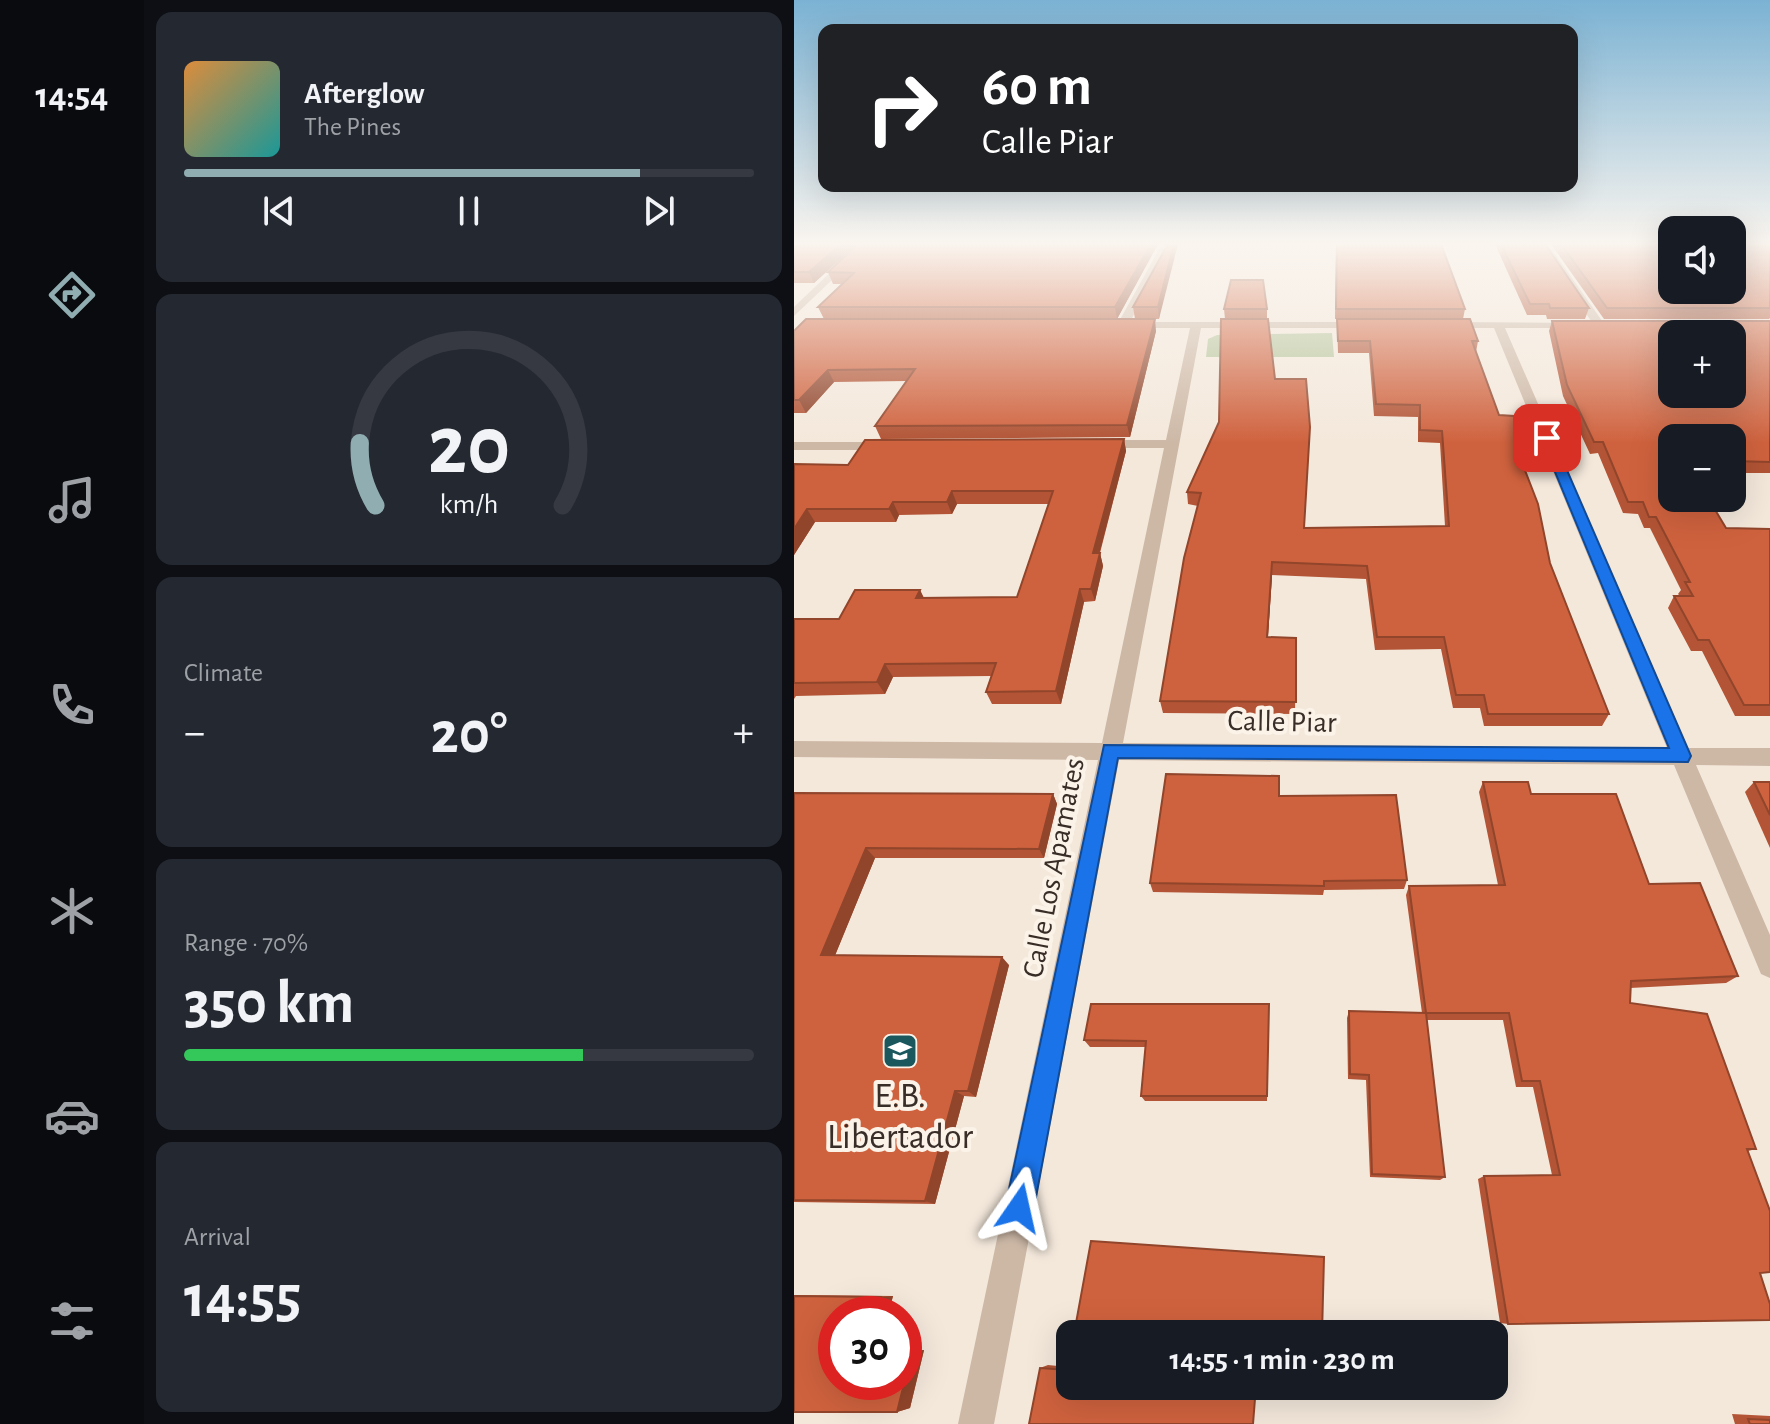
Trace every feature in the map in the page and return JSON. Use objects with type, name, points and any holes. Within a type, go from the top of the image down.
[{"type":"street","points":[[1123,325],[1131,310]]},
{"type":"street","points":[[1589,310],[1599,325]]},
{"type":"street","points":[[1108,325],[1370,325]]},
{"type":"street","name":"Calle Los Apamates","points":[[976,1424],[1196,325]]},
{"type":"street","points":[[1434,325],[1614,325]]},
{"type":"street","points":[[1498,325],[1770,965]]},
{"type":"street","points":[[1077,444],[1172,444]]},
{"type":"street","points":[[794,446],[904,446]]},
{"type":"street","name":"Calle Piar","points":[[794,749],[1770,757]]},
{"type":"green space","points":[[1332,333],[1334,357],[1206,357],[1208,339],[1217,335]]},
{"type":"building","points":[[806,319],[1155,319],[1127,425],[875,426],[915,369],[828,370],[799,400],[794,400],[794,331]]},
{"type":"building","points":[[1221,319],[1268,319],[1275,379],[1306,379],[1310,427],[1304,528],[1449,526],[1442,431],[1420,430],[1420,405],[1376,404],[1370,341],[1338,341],[1337,319],[1470,319],[1478,341],[1472,341],[1499,415],[1514,416],[1521,460],[1538,504],[1550,563],[1609,714],[1488,714],[1484,695],[1456,695],[1444,637],[1377,637],[1367,566],[1272,562],[1267,637],[1296,638],[1296,702],[1160,701],[1184,558],[1201,493],[1187,492],[1219,422]]},
{"type":"building","points":[[1552,321],[1658,321],[1658,408],[1746,408],[1746,321],[1770,321],[1770,462],[1746,461],[1746,424],[1658,424],[1658,512],[1716,512],[1726,528],[1770,529],[1770,705],[1744,705],[1709,640],[1698,640],[1674,596],[1693,596],[1685,582],[1690,582],[1656,517],[1649,517],[1643,502],[1628,502],[1603,442],[1594,442],[1567,385]]},
{"type":"building","points":[[1124,439],[1093,553],[1100,553],[1091,589],[1080,589],[1056,691],[986,692],[996,663],[885,664],[877,682],[794,683],[794,619],[839,619],[855,590],[920,590],[916,598],[1017,597],[1053,491],[952,491],[947,502],[893,502],[889,509],[807,509],[794,529],[794,464],[848,465],[865,440]]},
{"type":"building","points":[[1166,774],[1279,776],[1279,796],[1396,795],[1407,880],[1324,881],[1324,886],[1150,883]]},
{"type":"building","points":[[1483,782],[1528,782],[1531,794],[1616,794],[1649,884],[1700,883],[1738,976],[1631,981],[1630,1003],[1707,1014],[1756,1149],[1747,1149],[1770,1211],[1770,1272],[1760,1273],[1770,1304],[1770,1320],[1508,1324],[1484,1176],[1560,1175],[1540,1081],[1522,1081],[1509,1013],[1426,1013],[1409,886],[1505,885]]},
{"type":"building","points":[[1754,782],[1770,782],[1770,815]]},
{"type":"building","points":[[794,793],[1053,794],[1039,849],[866,848],[821,955],[1002,957],[968,1091],[955,1091],[925,1201],[794,1200]]},
{"type":"building","points":[[1091,1004],[1269,1004],[1267,1096],[1141,1096],[1146,1041],[1084,1040]]},
{"type":"building","points":[[1349,1011],[1426,1013],[1445,1177],[1372,1174],[1369,1075],[1350,1074]]},
{"type":"building","points":[[1091,1241],[1324,1257],[1322,1320],[1077,1320]]},
{"type":"building","points":[[794,1296],[818,1296],[818,1400],[900,1400],[897,1412],[794,1412]]},
{"type":"building","points":[[1040,1368],[1056,1369],[1056,1400],[1255,1400],[1253,1424],[1029,1424]]},
{"type":"building","points":[[1748,1419],[1770,1420],[1770,1424],[1750,1424]]},
{"type":"place","name":"E.B. Libertador","points":[[900,1051]]},
{"type":"route","points":[[1019,1208],[1110,751],[1682,756],[1547,438]]}]
